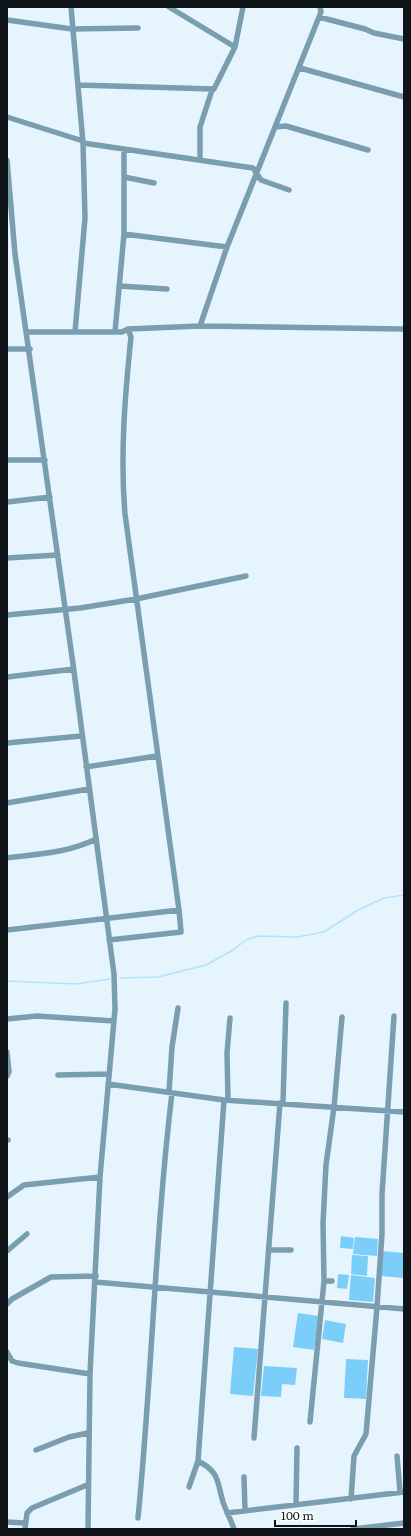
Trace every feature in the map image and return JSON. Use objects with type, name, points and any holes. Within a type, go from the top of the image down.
[{"type":"street","points":[[71,7],[83,142],[85,218],[74,332]]},
{"type":"street","points":[[169,7],[235,47]]},
{"type":"street","points":[[200,160],[200,127],[212,90],[217,86],[235,47],[243,7]]},
{"type":"street","points":[[200,326],[228,247],[300,68],[310,36],[319,17],[320,7]]},
{"type":"street","points":[[319,17],[365,28],[374,33],[404,39]]},
{"type":"street","points":[[7,20],[72,29],[138,28]]},
{"type":"street","points":[[300,68],[404,97]]},
{"type":"street","points":[[78,85],[212,90]]},
{"type":"street","points":[[7,117],[83,142],[253,168],[261,180],[289,190]]},
{"type":"street","points":[[275,127],[286,126],[368,150]]},
{"type":"street","points":[[115,332],[124,234],[124,149]]},
{"type":"street","points":[[7,160],[8,187],[16,254],[74,669],[81,736],[114,974],[114,1021],[100,1177],[90,1374],[87,1485],[88,1529]]},
{"type":"street","points":[[124,177],[154,183]]},
{"type":"street","points":[[124,234],[228,247]]},
{"type":"street","points":[[119,286],[167,289]]},
{"type":"street","points":[[27,332],[122,332],[128,329],[200,326],[404,329]]},
{"type":"street","points":[[109,940],[182,932],[136,599],[123,478],[131,337],[128,329]]},
{"type":"street","points":[[7,349],[30,349]]},
{"type":"street","points":[[7,460],[45,460]]},
{"type":"street","points":[[7,502],[50,497]]},
{"type":"street","points":[[7,558],[58,555]]},
{"type":"street","points":[[7,615],[136,599],[246,576]]},
{"type":"street","points":[[7,677],[74,669]]},
{"type":"street","points":[[7,743],[81,736]]},
{"type":"street","points":[[86,767],[157,756]]},
{"type":"street","points":[[7,803],[89,789]]},
{"type":"street","points":[[7,858],[64,851],[96,839]]},
{"type":"street","points":[[7,930],[105,917],[179,910]]},
{"type":"street","points":[[254,1438],[282,1103],[286,1004]]},
{"type":"street","points":[[138,1518],[143,1466],[154,1287],[171,1092],[172,1048],[178,1008]]},
{"type":"street","points":[[7,1019],[37,1016],[114,1021]]},
{"type":"street","points":[[351,1499],[354,1456],[366,1434],[377,1307],[394,1016]]},
{"type":"street","points":[[310,1422],[324,1281],[323,1223],[326,1165],[334,1107],[342,1017]]},
{"type":"street","points":[[189,1487],[198,1461],[210,1292],[226,1100],[229,1080],[227,1064],[230,1018]]},
{"type":"street","points":[[7,1052],[9,1072],[7,1076]]},
{"type":"street","points":[[58,1075],[109,1074]]},
{"type":"street","points":[[108,1084],[226,1100],[404,1112]]},
{"type":"street","points":[[7,1197],[24,1185],[100,1177]]},
{"type":"street","points":[[7,1251],[27,1234]]},
{"type":"street","points":[[269,1250],[291,1250]]},
{"type":"street","points":[[7,1304],[12,1299],[51,1277],[96,1279],[154,1287],[404,1309]]},
{"type":"street","points":[[324,1281],[332,1281]]},
{"type":"street","points":[[7,1352],[12,1360],[18,1363],[90,1374]]},
{"type":"street","points":[[36,1450],[70,1437],[88,1433]]},
{"type":"street","points":[[296,1504],[297,1448]]},
{"type":"street","points":[[227,1513],[402,1492],[397,1456]]},
{"type":"street","points":[[198,1461],[210,1468],[214,1473],[219,1483],[223,1502],[234,1529]]},
{"type":"street","points":[[244,1477],[245,1511]]},
{"type":"street","points":[[7,1522],[25,1526],[27,1513],[32,1508],[87,1485]]},
{"type":"street","points":[[353,1529],[404,1522]]},
{"type":"shaded area","points":[[341,1236],[354,1238],[353,1249],[340,1248]]},
{"type":"shaded area","points":[[355,1237],[378,1239],[377,1256],[353,1254]]},
{"type":"shaded area","points":[[383,1251],[404,1253],[404,1278],[381,1276]]},
{"type":"shaded area","points":[[352,1255],[368,1256],[367,1276],[351,1274]]},
{"type":"shaded area","points":[[338,1274],[349,1275],[347,1289],[337,1288]]},
{"type":"shaded area","points":[[351,1275],[375,1278],[373,1302],[349,1300]]},
{"type":"shaded area","points":[[298,1313],[319,1316],[314,1350],[293,1347]]},
{"type":"shaded area","points":[[325,1320],[346,1324],[343,1343],[322,1339]]},
{"type":"shaded area","points":[[234,1347],[258,1349],[253,1396],[230,1394]]},
{"type":"shaded area","points":[[346,1359],[368,1360],[366,1399],[344,1398]]},
{"type":"shaded area","points":[[264,1366],[297,1368],[295,1385],[282,1384],[281,1397],[261,1396]]},
{"type":"waterway","points":[[120,978],[158,977],[206,965],[233,950],[246,940],[257,936],[297,937],[324,932],[358,910],[384,898],[404,895]]},
{"type":"waterway","points":[[7,981],[76,984],[110,979]]}]
